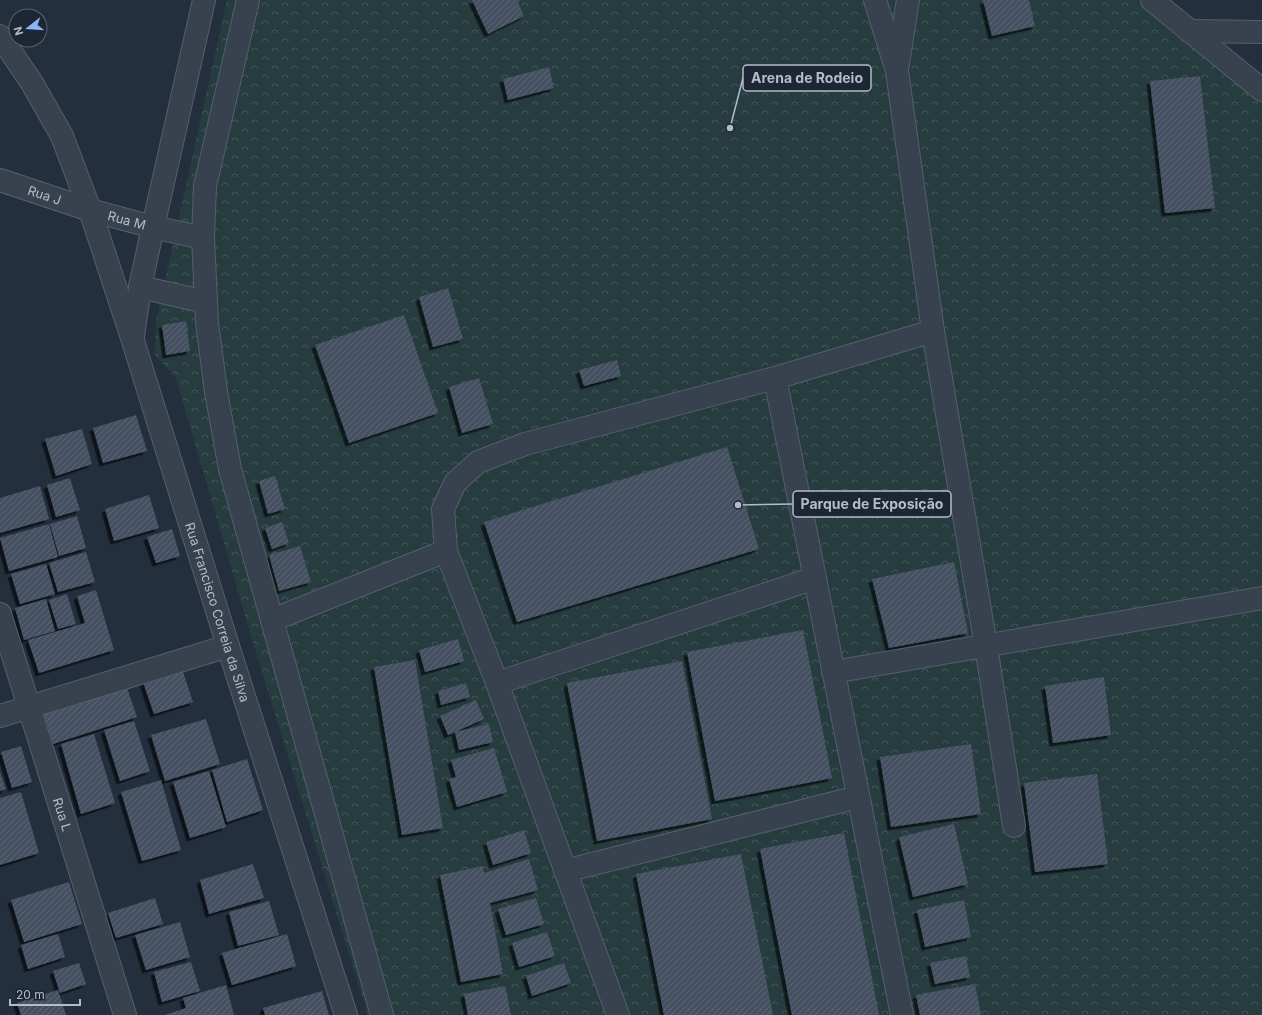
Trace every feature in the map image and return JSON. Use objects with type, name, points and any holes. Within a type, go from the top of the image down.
[{"type":"street","name":"Rua M","points":[[0,36],[32,83],[62,136],[90,210],[153,227],[204,0]]},
{"type":"street","points":[[248,0],[205,186],[203,238],[207,322],[216,392],[230,469],[382,1015]]},
{"type":"street","points":[[875,0],[896,71],[933,331],[986,646],[1014,826]]},
{"type":"street","points":[[896,71],[908,0]]},
{"type":"street","points":[[1152,0],[1262,90]]},
{"type":"street","points":[[1190,31],[1262,32]]},
{"type":"street","name":"Rua J","points":[[0,180],[90,210]]},
{"type":"street","name":"Rua Francisco Correia da Silva","points":[[90,210],[133,341],[228,646],[346,1015]]},
{"type":"street","points":[[133,341],[140,287],[153,227],[203,238]]},
{"type":"street","points":[[140,287],[206,302]]},
{"type":"street","points":[[618,1015],[497,683],[446,551],[443,509],[454,483],[478,462],[525,444],[775,378],[933,331]]},
{"type":"street","points":[[775,378],[902,1015]]},
{"type":"street","points":[[272,620],[446,551]]},
{"type":"street","points":[[497,683],[815,578]]},
{"type":"street","points":[[834,672],[1262,598]]},
{"type":"street","name":"Rua L","points":[[0,614],[125,1015]]},
{"type":"street","points":[[0,716],[228,646]]},
{"type":"street","points":[[565,871],[858,797]]},
{"type":"green space","points":[[227,0],[1152,0],[1262,90],[1262,1015],[368,1015],[250,633],[176,378],[155,355],[156,321]]},
{"type":"building","points":[[472,0],[521,0],[518,2],[524,16],[488,34]]},
{"type":"building","points":[[983,0],[1029,0],[1035,26],[992,36]]},
{"type":"building","points":[[549,67],[554,88],[508,100],[503,79]]},
{"type":"building","points":[[1200,76],[1215,208],[1165,213],[1150,81]]},
{"type":"building","points":[[448,288],[463,339],[433,347],[419,297]]},
{"type":"building","points":[[404,315],[438,413],[349,443],[315,345]]},
{"type":"building","points":[[186,321],[190,351],[166,355],[162,325]]},
{"type":"building","points":[[617,360],[621,376],[584,386],[579,370]]},
{"type":"building","points":[[479,378],[493,424],[462,433],[449,387]]},
{"type":"building","points":[[136,415],[147,451],[103,463],[93,428]]},
{"type":"building","points":[[82,429],[92,464],[56,476],[45,439]]},
{"type":"building","points":[[727,447],[759,549],[517,622],[484,522]]},
{"type":"building","points":[[275,476],[285,509],[268,514],[259,481]]},
{"type":"building","points":[[70,478],[80,510],[56,517],[47,485]]},
{"type":"building","points":[[40,486],[49,519],[0,533],[0,498]]},
{"type":"building","points":[[149,495],[159,528],[114,541],[105,509]]},
{"type":"building","points":[[77,516],[86,548],[59,556],[50,524]]},
{"type":"building","points":[[282,522],[289,543],[272,549],[265,528]]},
{"type":"building","points":[[49,524],[58,557],[9,571],[0,538]]},
{"type":"building","points":[[172,529],[180,556],[156,563],[147,537]]},
{"type":"building","points":[[300,546],[311,582],[279,591],[269,555]]},
{"type":"building","points":[[86,552],[95,582],[58,592],[49,563]]},
{"type":"building","points":[[954,562],[968,633],[889,648],[872,579]]},
{"type":"building","points":[[46,564],[55,594],[20,604],[11,574]]},
{"type":"building","points":[[96,590],[114,650],[39,673],[28,640],[85,623],[77,596]]},
{"type":"building","points":[[67,594],[76,624],[58,629],[49,600]]},
{"type":"building","points":[[46,599],[55,631],[24,640],[15,608]]},
{"type":"building","points":[[803,630],[832,778],[715,801],[687,652]]},
{"type":"building","points":[[458,639],[464,661],[425,672],[419,650]]},
{"type":"building","points":[[415,660],[443,828],[402,835],[374,667]]},
{"type":"building","points":[[682,661],[712,819],[597,841],[567,683]]},
{"type":"building","points":[[182,669],[193,702],[154,714],[143,682]]},
{"type":"building","points":[[1104,677],[1111,735],[1053,743],[1045,686]]},
{"type":"building","points":[[125,682],[137,717],[53,744],[42,708]]},
{"type":"building","points":[[466,683],[470,697],[441,705],[438,691]]},
{"type":"building","points":[[476,700],[484,719],[448,735],[440,716]]},
{"type":"building","points":[[206,719],[220,764],[165,781],[151,735]]},
{"type":"building","points":[[134,721],[150,771],[120,781],[104,730]]},
{"type":"building","points":[[489,724],[493,742],[459,750],[455,732]]},
{"type":"building","points":[[94,734],[115,803],[81,814],[61,744]]},
{"type":"building","points":[[971,744],[981,814],[891,827],[880,757]]},
{"type":"building","points":[[21,746],[32,782],[12,788],[1,752]]},
{"type":"building","points":[[494,748],[507,792],[457,807],[449,779],[456,777],[451,760]]},
{"type":"building","points":[[247,759],[263,810],[227,822],[212,770]]},
{"type":"building","points":[[209,771],[226,827],[190,838],[173,782]]},
{"type":"building","points":[[0,772],[6,789],[0,791]]},
{"type":"building","points":[[1097,774],[1108,864],[1035,872],[1024,783]]},
{"type":"building","points":[[161,780],[181,850],[142,861],[121,792]]},
{"type":"building","points":[[21,792],[39,853],[0,865],[0,798]]},
{"type":"building","points":[[954,824],[968,884],[913,897],[899,837]]},
{"type":"building","points":[[524,830],[531,853],[493,865],[486,842]]},
{"type":"building","points":[[844,833],[879,1015],[792,1015],[760,849]]},
{"type":"building","points":[[741,854],[773,1015],[664,1015],[636,874]]},
{"type":"building","points":[[529,859],[538,890],[490,903],[503,974],[461,982],[440,875],[483,866],[484,873]]},
{"type":"building","points":[[253,864],[264,898],[209,914],[200,880]]},
{"type":"building","points":[[69,882],[82,924],[24,942],[11,900]]},
{"type":"building","points":[[155,898],[163,924],[116,938],[108,913]]},
{"type":"building","points":[[536,898],[544,924],[506,935],[498,909]]},
{"type":"building","points":[[964,900],[971,937],[925,947],[917,910]]},
{"type":"building","points":[[269,901],[279,935],[238,946],[229,912]]},
{"type":"building","points":[[180,922],[190,957],[146,970],[135,935]]},
{"type":"building","points":[[547,932],[555,956],[519,967],[512,943]]},
{"type":"building","points":[[58,934],[65,957],[28,969],[21,945]]},
{"type":"building","points":[[287,934],[296,966],[232,985],[222,953]]},
{"type":"building","points":[[966,956],[970,977],[935,984],[930,963]]},
{"type":"building","points":[[191,962],[200,991],[162,1002],[154,972]]},
{"type":"building","points":[[79,963],[86,984],[60,993],[53,971]]},
{"type":"building","points":[[564,963],[571,983],[532,996],[526,976]]},
{"type":"building","points":[[975,984],[981,1015],[920,1015],[916,995]]},
{"type":"building","points":[[226,985],[234,1015],[165,1015],[186,1008],[183,998]]},
{"type":"building","points":[[505,986],[511,1015],[468,1015],[464,994]]},
{"type":"building","points":[[58,990],[66,1015],[21,1015],[17,1003]]},
{"type":"building","points":[[322,991],[329,1015],[265,1015],[263,1008]]},
{"type":"place","name":"Arena de Rodeio","points":[[730,128]]},
{"type":"place","name":"Parque de Exposição","points":[[738,505]]}]
